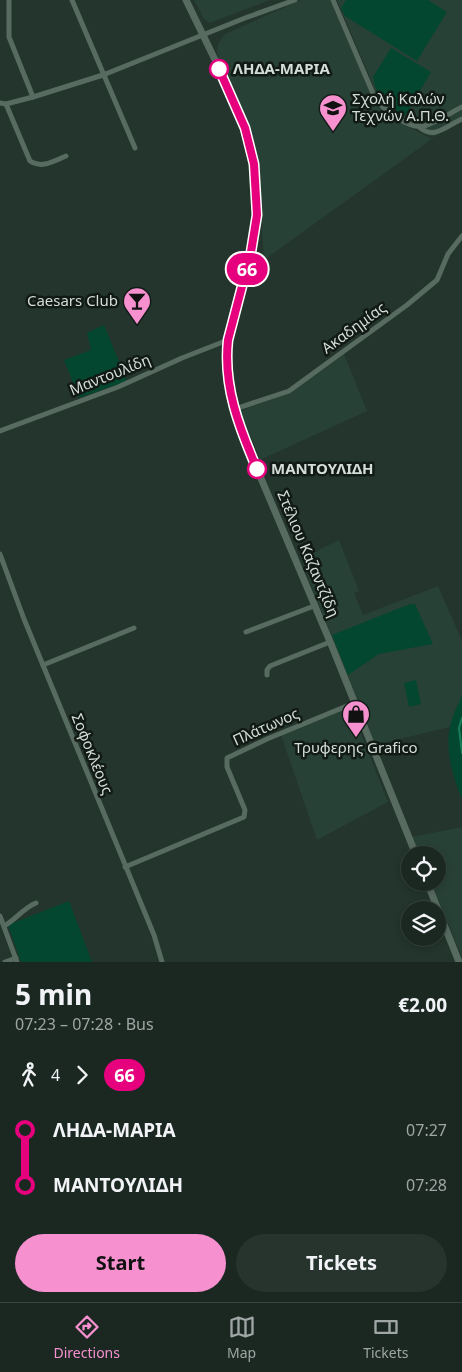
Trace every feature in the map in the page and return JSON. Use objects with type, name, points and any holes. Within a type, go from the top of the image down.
[{"type":"main road","name":"Στέλιου Καζαντζίδη","points":[[186,0],[245,128],[254,164],[257,215],[254,235],[228,340],[226,358],[235,409],[244,438],[330,642],[412,846]]},
{"type":"main road","points":[[431,891],[459,962]]},
{"type":"street","points":[[9,0],[9,37],[33,97]]},
{"type":"street","points":[[72,0],[135,148]]},
{"type":"street","points":[[66,156],[39,165],[30,161],[3,104],[33,97],[103,75],[295,0]]},
{"type":"street","points":[[333,0],[377,100],[384,108],[401,120],[418,126],[424,131],[436,132],[462,119]]},
{"type":"street","points":[[418,126],[423,126],[462,107]]},
{"type":"street","name":"Ακαδημίας","points":[[235,409],[289,390],[407,305],[437,280],[448,254],[462,236]]},
{"type":"street","name":"Μαντουλίδη","points":[[0,431],[118,387],[182,358],[228,340]]},
{"type":"street","name":"Σοφοκλέους","points":[[0,554],[154,935],[162,962]]},
{"type":"street","points":[[246,632],[314,606]]},
{"type":"street","points":[[43,664],[134,628]]},
{"type":"street","points":[[267,675],[267,670],[270,666],[330,642]]},
{"type":"street","name":"Πλάτωνος","points":[[125,867],[244,817],[245,810],[227,766],[227,758],[354,702]]},
{"type":"street","points":[[4,926],[9,924],[26,908],[36,903]]},
{"type":"street","points":[[0,916],[17,960],[5,962]]},
{"type":"shaded area","points":[[194,0],[270,0],[210,23],[204,19]]},
{"type":"shaded area","name":"Σχολή Καλών Τεχνών Α.Π.Θ.","points":[[301,0],[330,0],[374,100],[397,121],[432,139],[264,260],[255,157],[248,129],[219,59],[217,52],[218,44],[225,34]]},
{"type":"shaded area","points":[[337,0],[462,0],[462,121],[433,137],[423,133],[381,102]]},
{"type":"shaded area","points":[[344,354],[367,411],[260,460],[251,436],[238,412],[292,392]]},
{"type":"shaded area","points":[[339,540],[359,591],[354,593],[363,615],[438,586],[462,641],[462,695],[450,727],[375,745],[301,559]]},
{"type":"shaded area","points":[[350,706],[388,802],[317,840],[281,735]]},
{"type":"shaded area","points":[[462,827],[462,957],[446,919],[446,901],[439,901],[434,891],[446,891],[446,846],[416,846],[412,837]]},
{"type":"green space","points":[[346,0],[428,0],[447,12],[417,61],[345,16],[341,8]]},
{"type":"green space","points":[[391,48],[431,72],[405,116],[383,101],[377,92],[373,77]]},
{"type":"green space","points":[[104,325],[127,381],[79,398],[64,360],[91,350],[87,333]]},
{"type":"green space","points":[[410,604],[415,604],[433,644],[379,654],[348,675],[332,635]]},
{"type":"green space","points":[[416,680],[421,704],[409,707],[404,683]]},
{"type":"green space","points":[[462,695],[462,799],[453,773],[448,745],[451,723]]},
{"type":"green space","points":[[69,901],[92,962],[21,962],[8,925]]},
{"type":"waterway","points":[[462,718],[459,728],[462,753]]},
{"type":"bus line","name":"66","points":[[219,69],[245,128],[254,164],[257,215],[251,252],[228,340],[226,358],[229,385],[238,422],[257,469]]},
{"type":"place","name":"ΛΗΔΑ-ΜΑΡΙΑ","points":[[219,69]]},
{"type":"place","name":"Σχολή Καλών Τεχνών Α.Π.Θ.","points":[[333,132]]},
{"type":"place","name":"Caesars Club","points":[[137,325]]},
{"type":"place","name":"ΜΑΝΤΟΥΛΙΔΗ","points":[[257,469]]},
{"type":"place","name":"Τρυφερης Grafico","points":[[356,738]]}]
